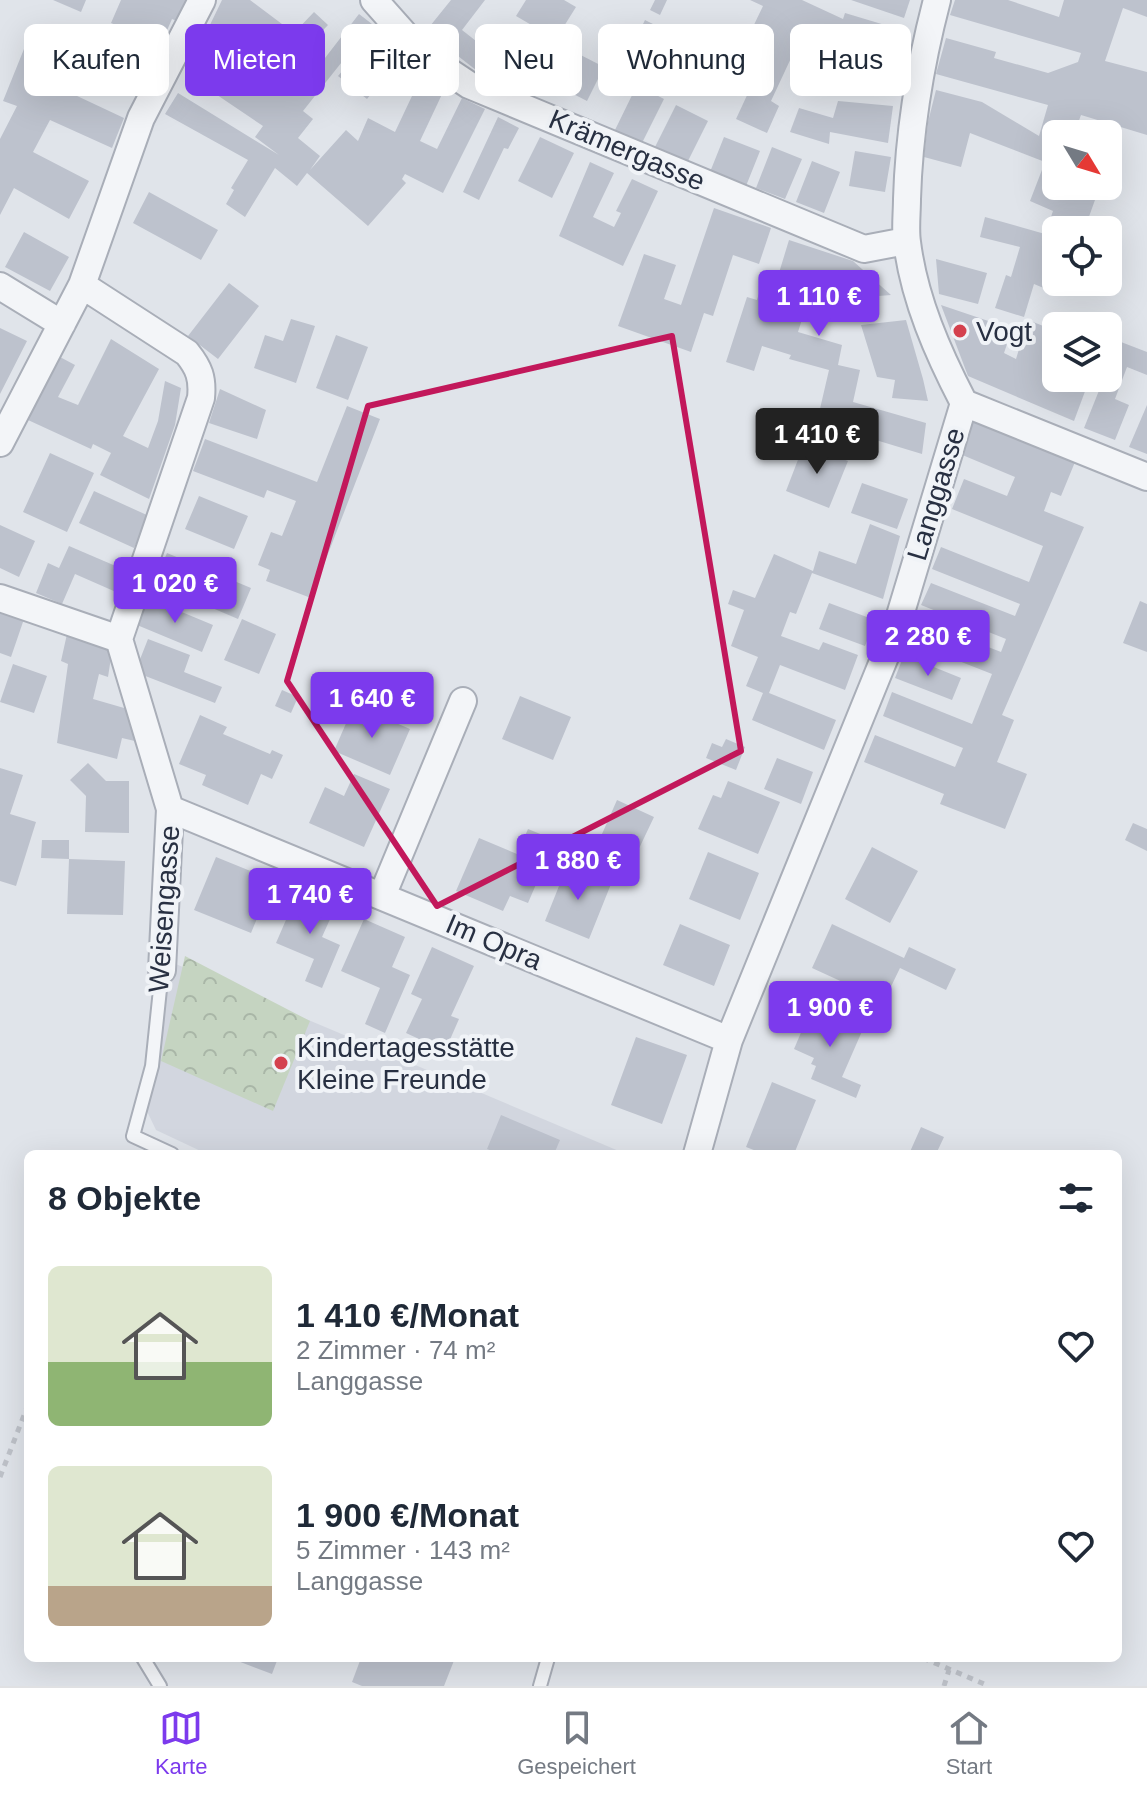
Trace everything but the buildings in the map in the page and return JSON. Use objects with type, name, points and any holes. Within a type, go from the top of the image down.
[{"type":"street","points":[[0,443],[82,285],[141,118],[202,0]]},
{"type":"street","name":"Krämergasse","points":[[374,0],[421,53],[469,85],[864,249],[906,241]]},
{"type":"street","name":"Langgasse","points":[[698,1150],[729,1040],[895,632],[964,403],[940,355],[906,241],[908,169],[922,57],[937,0]]},
{"type":"street","points":[[0,598],[119,639],[201,398],[199,368],[187,353],[82,285]]},
{"type":"street","points":[[0,286],[62,324]]},
{"type":"street","points":[[964,403],[1147,477]]},
{"type":"street","name":"Weisengasse","points":[[119,639],[170,809],[162,970]]},
{"type":"street","points":[[382,896],[463,701]]},
{"type":"street","name":"Im Opra","points":[[170,809],[729,1040]]},
{"type":"lane","name":"Weisengasse","points":[[162,970],[152,1066],[133,1136],[163,1150]]},
{"type":"lane","points":[[145,1662],[160,1686]]},
{"type":"lane","points":[[540,1686],[547,1662]]},
{"type":"path","points":[[0,1477],[24,1415]]},
{"type":"path","points":[[932,1662],[989,1686]]},
{"type":"path","points":[[944,1686],[949,1670]]},
{"type":"highlighted area","points":[[672,336],[741,751],[437,906],[287,681],[368,406]]},
{"type":"shaded area","name":"Kindertagesstätte Kleine Freunde","points":[[171,962],[617,1150],[198,1150],[156,1130],[144,1105]]},
{"type":"green space","points":[[185,956],[310,1021],[273,1111],[161,1061]]},
{"type":"place","name":"Vogt","points":[[960,331]]},
{"type":"place","name":"Kindertagesstätte Kleine Freunde","points":[[281,1063]]}]
